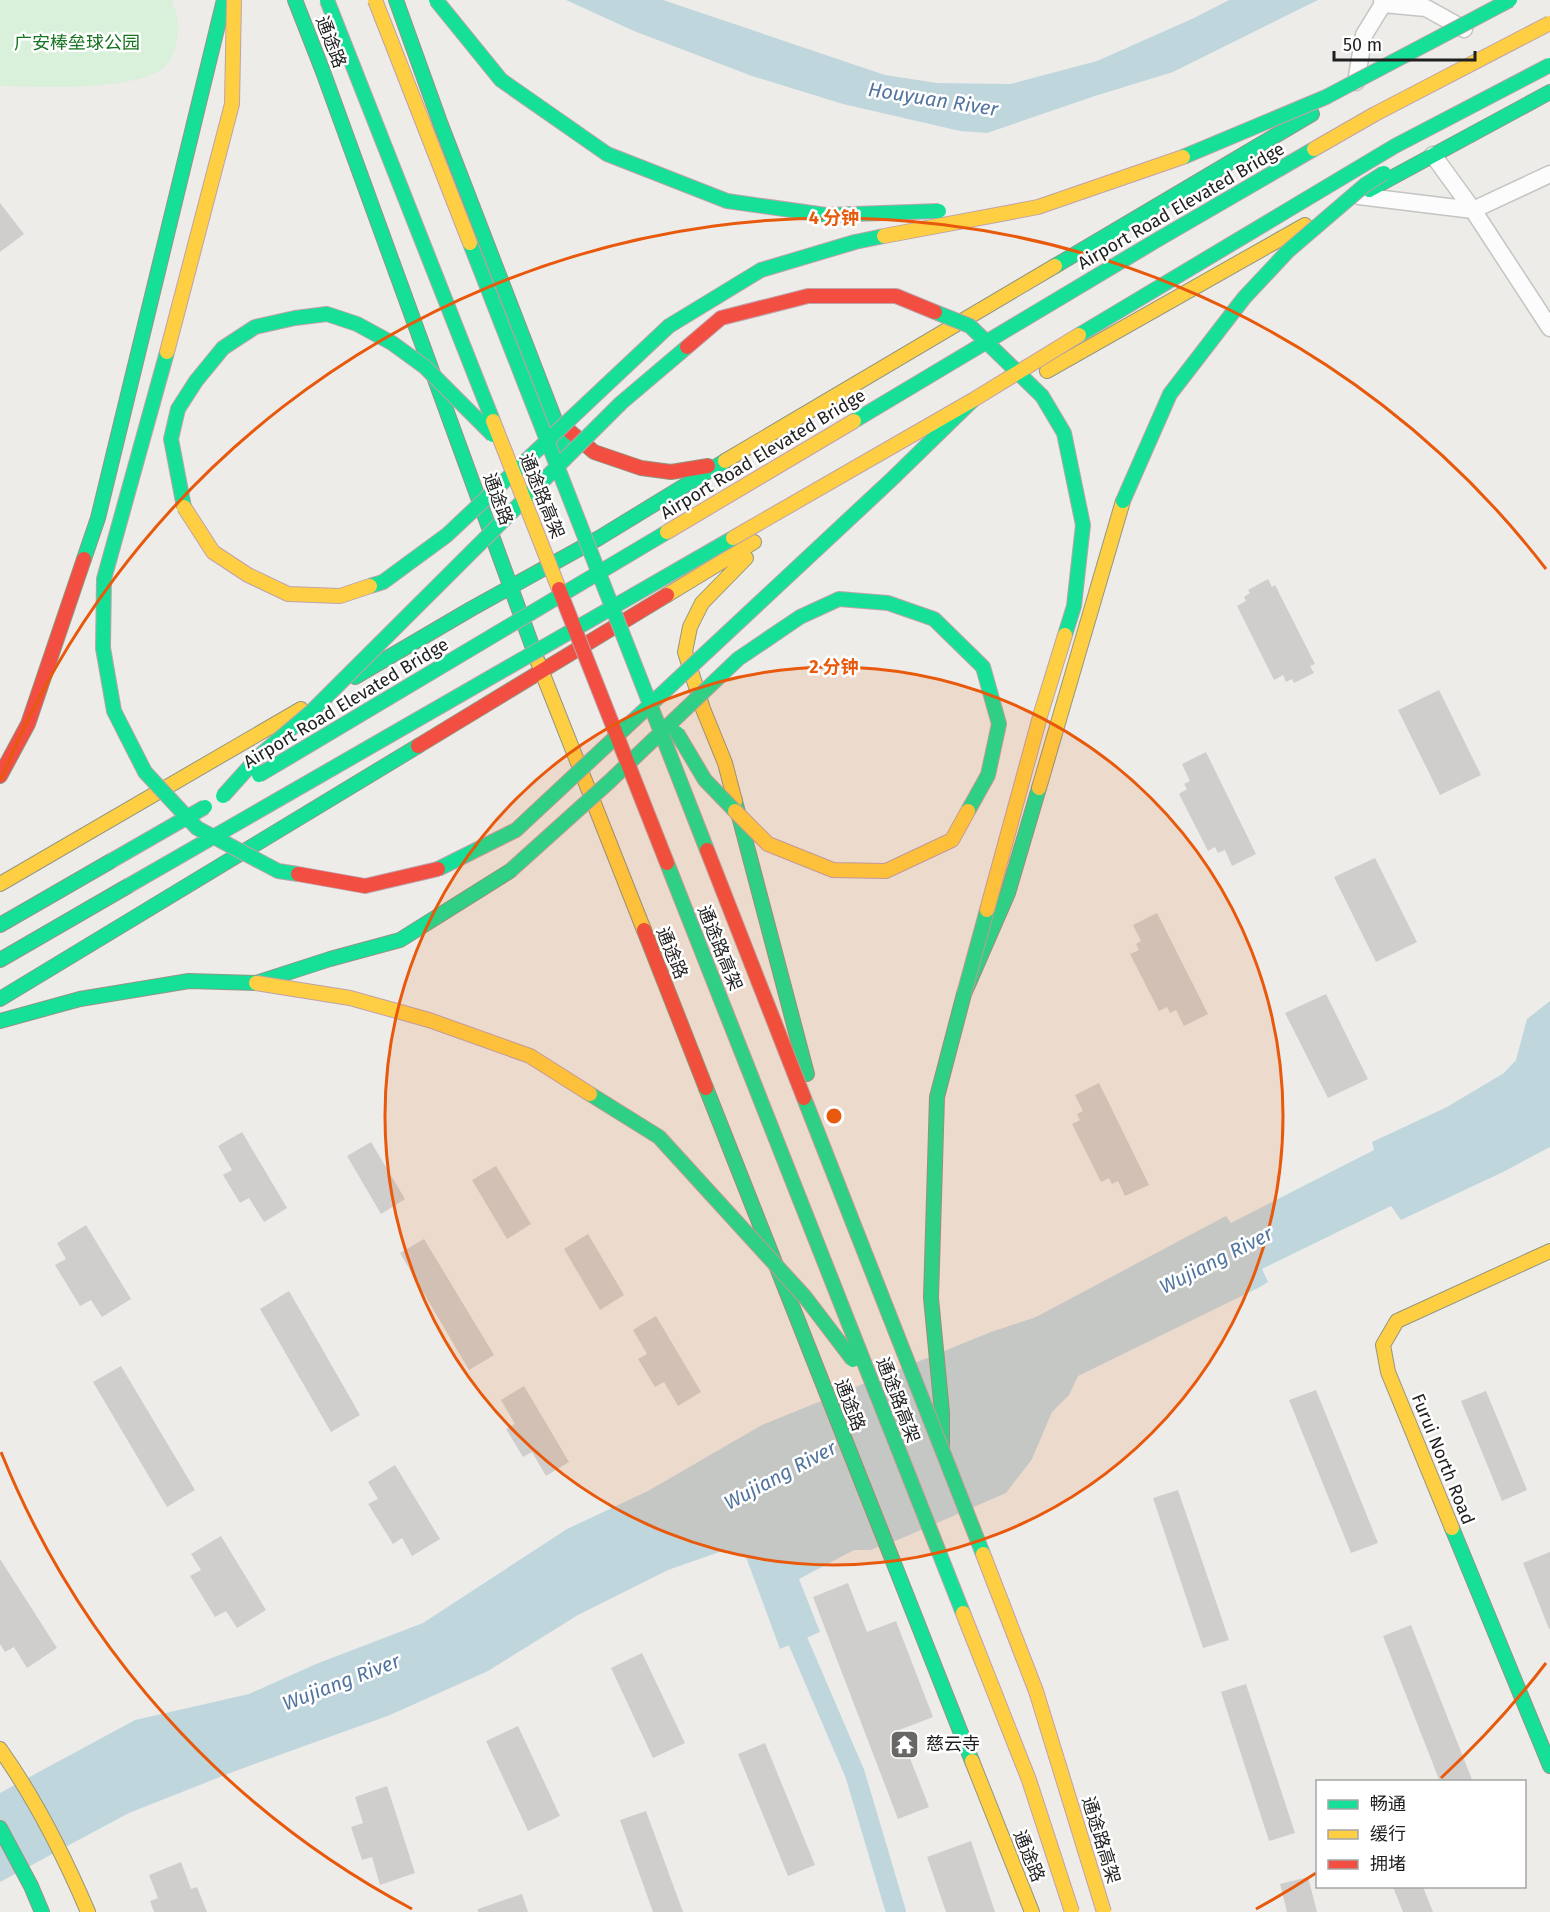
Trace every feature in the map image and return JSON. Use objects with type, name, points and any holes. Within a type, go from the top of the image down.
[{"type":"main road","points":[[0,776],[28,724],[98,518],[224,0]]},
{"type":"main road","points":[[234,0],[232,104],[151,415],[104,579],[103,648],[114,711],[145,772],[197,828],[278,871],[365,886],[435,871],[516,830],[884,487],[973,400]]},
{"type":"main road","name":"通途路","points":[[295,0],[541,671],[1032,1912]]},
{"type":"main road","name":"通途路高架","points":[[327,0],[1029,1780],[1072,1912]]},
{"type":"main road","name":"通途路高架","points":[[375,0],[942,1442],[1036,1691],[1104,1912]]},
{"type":"main road","points":[[396,0],[441,125],[576,474]]},
{"type":"main road","points":[[436,0],[501,80],[607,154],[727,201],[826,215],[1038,207]]},
{"type":"main road","points":[[502,444],[425,367],[392,343],[357,324],[327,314],[255,327],[223,348],[177,409],[171,439],[184,506],[213,552],[248,575],[288,594],[340,596],[383,582],[447,535],[669,326],[760,270],[855,242],[1038,207],[1190,155],[1326,97],[1510,0]]},
{"type":"main road","points":[[0,884],[511,586],[599,538],[720,464],[1355,89],[1527,0]]},
{"type":"main road","name":"Airport Road Elevated Bridge","points":[[0,925],[223,796],[1209,210],[1375,114],[1550,23]]},
{"type":"main road","points":[[0,960],[973,400],[1395,146],[1547,66]]},
{"type":"main road","points":[[964,994],[1008,893],[1123,501],[1170,394],[1244,298],[1288,250],[1365,185],[1547,66]]},
{"type":"main road","points":[[794,519],[1068,359],[1357,196],[1550,92]]},
{"type":"main road","points":[[223,796],[259,756],[312,711],[621,403],[721,318],[808,296],[896,296],[970,326],[1041,396],[1064,433],[1083,525],[1074,606],[1041,713],[937,1097],[931,1298],[942,1412],[942,1442]]},
{"type":"main road","points":[[556,421],[594,452],[641,468],[671,472],[720,464]]},
{"type":"main road","points":[[583,495],[915,1363],[942,1442],[1116,1912]]},
{"type":"main road","points":[[0,999],[764,538],[702,603],[690,627],[685,652],[700,700],[725,763],[811,1089]]},
{"type":"main road","points":[[256,983],[330,959],[400,940],[510,871],[636,757],[652,741],[670,724],[678,716],[738,659],[800,617],[839,600],[888,603],[933,619],[983,667],[999,724],[988,775],[952,840],[886,871],[833,870],[768,844],[705,780],[675,729],[669,719],[663,709],[632,658]]},
{"type":"main road","points":[[0,1021],[80,999],[189,981],[256,983],[350,998],[429,1020],[530,1056],[659,1137],[805,1297],[875,1390]]},
{"type":"main road","name":"Furui North Road","points":[[1550,1251],[1397,1321],[1383,1345],[1392,1383],[1550,1766]]},
{"type":"main road","points":[[0,1749],[13,1767],[69,1868],[88,1912]]},
{"type":"main road","points":[[0,1828],[42,1912]]},
{"type":"street","points":[[1355,89],[1364,35],[1382,2],[1426,8],[1468,30]]},
{"type":"street","points":[[1433,155],[1473,210],[1550,328]]},
{"type":"street","points":[[1357,196],[1473,210],[1550,174]]},
{"type":"green space","name":"广安棒垒球公园","points":[[0,0],[172,0],[178,22],[175,48],[169,62],[157,72],[138,79],[90,86],[0,86]]},
{"type":"water","name":"Houyuan River","points":[[566,0],[663,0],[885,75],[937,83],[1010,84],[1097,61],[1229,0],[1318,0],[1173,72],[987,133],[960,131],[843,104],[752,76],[634,31]]},
{"type":"water","name":"Wujiang River","points":[[1550,1001],[1550,1147],[1401,1220],[1391,1206],[1262,1269],[1268,1282],[1260,1287],[1078,1376],[1069,1395],[1052,1412],[1032,1459],[1006,1493],[900,1539],[870,1550],[854,1550],[799,1579],[820,1632],[780,1649],[746,1557],[725,1550],[668,1570],[578,1615],[488,1671],[390,1715],[230,1773],[129,1813],[0,1882],[0,1793],[135,1720],[249,1694],[316,1664],[423,1623],[567,1529],[648,1491],[762,1425],[991,1332],[1036,1317],[1226,1216],[1231,1223],[1374,1150],[1372,1142],[1447,1107],[1504,1073],[1516,1060],[1527,1019]]},
{"type":"building","points":[[0,203],[24,234],[0,252]]},
{"type":"building","points":[[1268,579],[1272,587],[1275,585],[1315,664],[1310,666],[1314,673],[1294,683],[1292,679],[1286,682],[1283,675],[1274,680],[1237,606],[1246,601],[1244,597],[1250,593],[1248,590]]},
{"type":"building","points":[[1439,690],[1481,775],[1440,795],[1398,710]]},
{"type":"building","points":[[1206,752],[1256,854],[1232,866],[1225,850],[1218,853],[1215,847],[1208,851],[1179,794],[1187,789],[1184,784],[1190,781],[1182,764]]},
{"type":"building","points":[[1375,858],[1417,942],[1376,962],[1334,877]]},
{"type":"building","points":[[1157,913],[1208,1014],[1184,1026],[1176,1010],[1170,1013],[1167,1007],[1159,1011],[1130,954],[1139,950],[1136,944],[1141,941],[1133,925]]},
{"type":"building","points":[[1326,994],[1368,1079],[1328,1098],[1285,1013]]},
{"type":"building","points":[[1099,1083],[1149,1185],[1125,1196],[1118,1181],[1112,1184],[1109,1178],[1101,1182],[1072,1124],[1080,1120],[1077,1114],[1083,1111],[1075,1095]]},
{"type":"building","points":[[242,1132],[287,1208],[264,1222],[249,1198],[240,1203],[223,1175],[232,1170],[218,1146]]},
{"type":"building","points":[[371,1142],[405,1199],[381,1214],[347,1156]]},
{"type":"building","points":[[496,1166],[531,1224],[507,1239],[472,1180]]},
{"type":"building","points":[[86,1225],[131,1299],[102,1317],[91,1300],[80,1306],[55,1265],[66,1259],[57,1243]]},
{"type":"building","points":[[588,1234],[624,1295],[600,1310],[564,1249]]},
{"type":"building","points":[[424,1239],[494,1355],[469,1370],[400,1253]]},
{"type":"building","points":[[289,1291],[360,1415],[331,1432],[260,1309]]},
{"type":"building","points":[[656,1316],[701,1392],[678,1406],[664,1382],[655,1387],[638,1359],[647,1354],[633,1330]]},
{"type":"building","points":[[121,1366],[195,1490],[167,1507],[93,1382]]},
{"type":"building","points":[[524,1386],[569,1462],[546,1476],[532,1452],[523,1457],[506,1429],[515,1424],[501,1400]]},
{"type":"building","points":[[1316,1390],[1378,1543],[1351,1553],[1289,1400]]},
{"type":"building","points":[[1486,1391],[1527,1490],[1502,1501],[1461,1401]]},
{"type":"building","points":[[395,1465],[440,1539],[412,1556],[402,1538],[393,1544],[368,1504],[378,1499],[368,1482]]},
{"type":"building","points":[[1178,1490],[1229,1640],[1203,1648],[1153,1498]]},
{"type":"building","points":[[221,1536],[266,1610],[237,1628],[226,1611],[215,1617],[190,1576],[201,1570],[191,1554]]},
{"type":"building","points":[[1550,1552],[1550,1629],[1549,1629],[1523,1563]]},
{"type":"building","points":[[0,1559],[57,1648],[27,1668],[14,1647],[5,1652],[0,1644]]},
{"type":"building","points":[[848,1583],[867,1632],[896,1621],[933,1717],[899,1730],[929,1807],[898,1819],[813,1597]]},
{"type":"building","points":[[1411,1625],[1472,1780],[1439,1780],[1383,1636]]},
{"type":"building","points":[[642,1653],[685,1743],[653,1758],[611,1668]]},
{"type":"building","points":[[1246,1684],[1295,1833],[1269,1841],[1221,1692]]},
{"type":"building","points":[[518,1726],[560,1816],[528,1831],[486,1741]]},
{"type":"building","points":[[765,1743],[815,1865],[788,1876],[738,1754]]},
{"type":"building","points":[[387,1786],[415,1873],[380,1885],[372,1857],[362,1860],[351,1827],[363,1823],[355,1797]]},
{"type":"building","points":[[646,1811],[683,1912],[653,1912],[620,1820]]},
{"type":"building","points":[[971,1841],[995,1912],[946,1912],[927,1857]]},
{"type":"building","points":[[181,1862],[191,1889],[197,1887],[207,1912],[154,1912],[150,1901],[158,1898],[149,1875]]},
{"type":"building","points":[[1308,1877],[1317,1912],[1287,1912],[1280,1884]]},
{"type":"building","points":[[1393,1888],[1423,1888],[1433,1912],[1403,1912]]},
{"type":"building","points":[[522,1894],[528,1912],[478,1912],[478,1909]]},
{"type":"waterway","points":[[788,1618],[855,1774],[896,1912]]},
{"type":"traffic: fast","points":[[84,559],[98,518],[224,0]]},
{"type":"traffic: fast","points":[[295,0],[538,662]]},
{"type":"traffic: fast","points":[[327,0],[493,421]]},
{"type":"traffic: fast","points":[[396,0],[441,125],[565,446]]},
{"type":"traffic: fast","points":[[436,0],[501,80],[607,154],[727,201],[826,215],[939,211]]},
{"type":"traffic: fast","points":[[1183,157],[1326,97],[1510,0]]},
{"type":"traffic: fast","points":[[1079,335],[1395,146],[1550,65]]},
{"type":"traffic: fast","points":[[1369,190],[1550,92]]},
{"type":"traffic: fast","points":[[1055,266],[1312,114]]},
{"type":"traffic: fast","points":[[854,421],[1314,149]]},
{"type":"traffic: fast","points":[[1123,501],[1170,394],[1244,298],[1288,251],[1365,185],[1384,173]]},
{"type":"traffic: fast","points":[[370,586],[383,582],[447,535],[669,326],[761,270],[855,242],[884,236]]},
{"type":"traffic: fast","points":[[470,243],[707,850]]},
{"type":"traffic: fast","points":[[935,312],[970,326],[1042,396],[1064,433],[1083,525],[1074,606],[1065,635]]},
{"type":"traffic: fast","points":[[184,507],[171,439],[178,409],[196,381],[223,348],[255,327],[327,314],[357,324],[392,343],[425,367],[493,435]]},
{"type":"traffic: fast","points":[[223,796],[259,756],[312,711],[621,403],[687,347]]},
{"type":"traffic: fast","points":[[167,352],[104,579],[103,648],[114,711],[145,772],[197,828],[278,871],[298,874]]},
{"type":"traffic: fast","points":[[438,869],[516,830],[892,479],[973,400]]},
{"type":"traffic: fast","points":[[355,677],[599,538],[725,461]]},
{"type":"traffic: fast","points":[[259,775],[667,532]]},
{"type":"traffic: fast","points":[[128,886],[733,538]]},
{"type":"traffic: fast","points":[[510,871],[610,781],[738,659],[800,617],[839,599],[888,603],[934,619],[983,667],[999,724],[988,775],[968,811]]},
{"type":"traffic: fast","points":[[677,733],[705,780],[735,811]]},
{"type":"traffic: fast","points":[[0,999],[418,746]]},
{"type":"traffic: fast","points":[[942,1447],[942,1412],[931,1298],[937,1097],[964,994],[1008,893],[1039,788]]},
{"type":"traffic: fast","points":[[735,801],[807,1074]]},
{"type":"traffic: fast","points":[[111,861],[205,807]]},
{"type":"traffic: fast","points":[[0,925],[111,861]]},
{"type":"traffic: fast","points":[[667,863],[963,1613]]},
{"type":"traffic: fast","points":[[0,1021],[80,999],[189,981],[256,983],[330,959],[400,940],[510,871]]},
{"type":"traffic: fast","points":[[0,960],[128,886]]},
{"type":"traffic: fast","points":[[964,994],[987,910]]},
{"type":"traffic: fast","points":[[706,1088],[972,1761]]},
{"type":"traffic: fast","points":[[590,1094],[659,1137],[805,1297],[853,1360]]},
{"type":"traffic: fast","points":[[804,1098],[983,1554]]},
{"type":"traffic: fast","points":[[1452,1528],[1550,1766]]},
{"type":"traffic: fast","points":[[0,1828],[42,1912]]},
{"type":"traffic: slow","points":[[167,352],[232,104],[234,0]]},
{"type":"traffic: slow","points":[[375,0],[470,243]]},
{"type":"traffic: slow","points":[[1314,149],[1375,114],[1550,23]]},
{"type":"traffic: slow","points":[[884,236],[1038,207],[1183,157]]},
{"type":"traffic: slow","points":[[1047,371],[1305,225]]},
{"type":"traffic: slow","points":[[725,461],[1055,266]]},
{"type":"traffic: slow","points":[[733,538],[973,400],[1079,335]]},
{"type":"traffic: slow","points":[[493,421],[559,589]]},
{"type":"traffic: slow","points":[[667,532],[854,421]]},
{"type":"traffic: slow","points":[[1039,788],[1123,501]]},
{"type":"traffic: slow","points":[[184,507],[213,552],[248,575],[288,594],[340,596],[370,586]]},
{"type":"traffic: slow","points":[[667,595],[754,542]]},
{"type":"traffic: slow","points":[[735,801],[725,763],[703,709],[685,652],[690,627],[702,603],[746,558]]},
{"type":"traffic: slow","points":[[987,910],[1041,713],[1065,635]]},
{"type":"traffic: slow","points":[[538,662],[644,930]]},
{"type":"traffic: slow","points":[[0,884],[301,709]]},
{"type":"traffic: slow","points":[[735,811],[768,844],[833,870],[886,871],[952,840],[968,811]]},
{"type":"traffic: slow","points":[[256,983],[350,998],[429,1020],[530,1056],[590,1094]]},
{"type":"traffic: slow","points":[[1452,1528],[1388,1372],[1383,1345],[1397,1321],[1550,1251]]},
{"type":"traffic: slow","points":[[983,1554],[1036,1691],[1104,1912]]},
{"type":"traffic: slow","points":[[963,1613],[1029,1780],[1072,1912]]},
{"type":"traffic: slow","points":[[0,1749],[48,1828],[88,1912]]},
{"type":"traffic: slow","points":[[972,1761],[1032,1912]]},
{"type":"traffic: jam","points":[[687,347],[721,318],[808,296],[896,296],[935,312]]},
{"type":"traffic: jam","points":[[567,429],[594,452],[641,468],[671,472],[708,466]]},
{"type":"traffic: jam","points":[[0,776],[28,724],[84,559]]},
{"type":"traffic: jam","points":[[559,589],[667,863]]},
{"type":"traffic: jam","points":[[418,746],[667,595]]},
{"type":"traffic: jam","points":[[707,850],[804,1098]]},
{"type":"traffic: jam","points":[[298,874],[365,886],[438,869]]},
{"type":"traffic: jam","points":[[644,930],[706,1088]]},
{"type":"place","name":"慈云寺","points":[[905,1744]]}]
